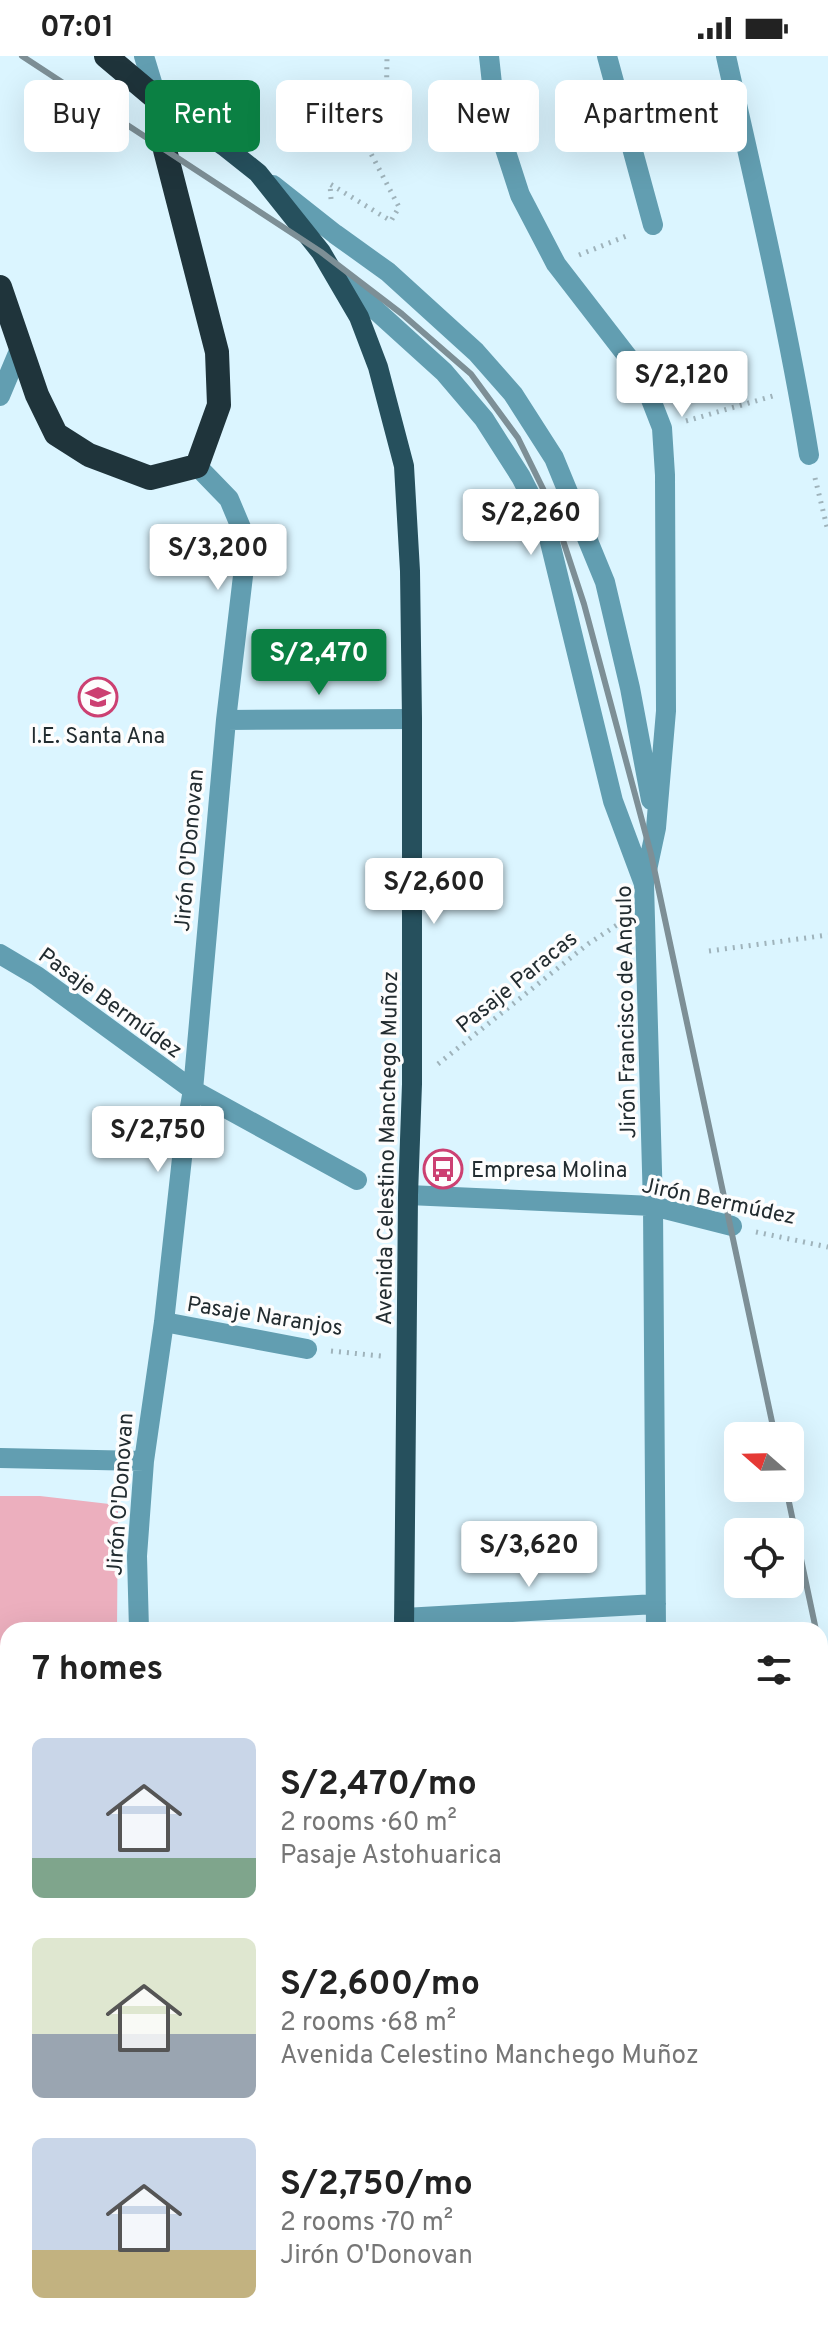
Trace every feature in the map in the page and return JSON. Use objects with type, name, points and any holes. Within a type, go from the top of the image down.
[{"type":"highway","points":[[106,56],[145,89]]},
{"type":"highway","points":[[0,287],[37,395],[56,434],[89,455],[150,478],[197,466],[219,405],[217,352],[166,152]]},
{"type":"main road","points":[[232,152],[258,173]]},
{"type":"main road","name":"Avenida Celestino Manchego Muñoz","points":[[258,173],[321,252],[359,317],[378,367],[404,466],[410,571],[412,719],[412,1084],[404,1622]]},
{"type":"street","points":[[144,56],[151,80]]},
{"type":"street","name":"Jirón Francisco de Angulo","points":[[489,56],[496,121],[520,195],[556,264],[641,374],[662,428],[666,711],[656,828],[644,884],[653,1206],[656,1622]]},
{"type":"street","points":[[607,56],[653,225]]},
{"type":"street","points":[[726,56],[765,226],[809,455]]},
{"type":"street","points":[[258,173],[388,272],[476,352],[513,394],[554,458],[605,582],[630,688],[656,828]]},
{"type":"street","points":[[334,272],[444,372],[484,419],[521,477],[546,526],[613,801],[644,884]]},
{"type":"street","points":[[0,396],[21,346]]},
{"type":"street","name":"Jirón O'Donovan","points":[[139,1622],[137,1556],[144,1461],[193,1090],[226,720],[247,542],[229,499],[197,466]]},
{"type":"street","points":[[226,720],[412,719]]},
{"type":"street","name":"Pasaje Bermúdez","points":[[0,954],[37,976],[193,1090]]},
{"type":"street","points":[[193,1090],[357,1180]]},
{"type":"street","name":"Jirón Bermúdez","points":[[408,1195],[653,1206],[732,1226]]},
{"type":"street","name":"Pasaje Naranjos","points":[[164,1322],[307,1349]]},
{"type":"street","points":[[0,1458],[144,1461]]},
{"type":"street","points":[[429,1622],[656,1604]]},
{"type":"path","points":[[335,234],[330,184],[391,221],[399,207],[367,146],[386,127],[387,56]]},
{"type":"path","points":[[556,264],[653,225]]},
{"type":"path","points":[[662,428],[798,388]]},
{"type":"path","points":[[809,455],[828,531]]},
{"type":"path","name":"Pasaje Paracas","points":[[412,1084],[588,944],[618,923],[645,914]]},
{"type":"path","points":[[709,951],[828,935]]},
{"type":"path","name":"Jirón Bermúdez","points":[[732,1226],[828,1247]]},
{"type":"path","name":"Pasaje Naranjos","points":[[307,1349],[406,1359]]},
{"type":"shaded area","points":[[0,1496],[40,1496],[118,1505],[117,1622],[0,1622]]},
{"type":"railway","points":[[22,56],[321,252],[402,314],[471,374],[518,438],[552,507],[584,604],[651,854],[772,1422]]},
{"type":"railway","points":[[789,1502],[814,1622]]},
{"type":"place","name":"I.E. Santa Ana","points":[[98,697]]},
{"type":"place","name":"Empresa Molina","points":[[443,1169]]}]
